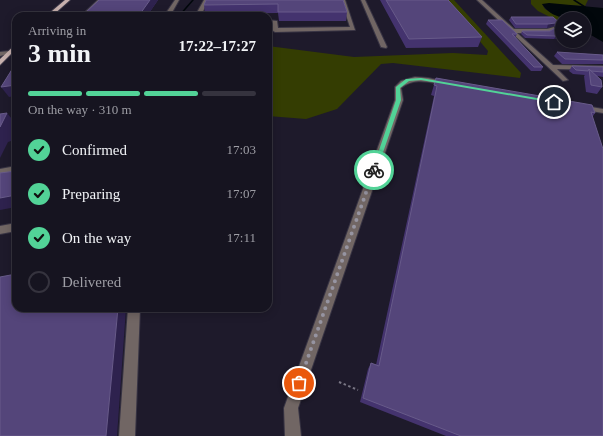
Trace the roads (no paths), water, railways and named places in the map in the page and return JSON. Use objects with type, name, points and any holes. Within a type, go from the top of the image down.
[{"type":"main road","points":[[54,12],[68,0]]},
{"type":"main road","points":[[0,62],[12,50]]},
{"type":"street","points":[[88,12],[101,0]]},
{"type":"street","points":[[170,12],[177,0]]},
{"type":"street","points":[[200,12],[206,0]]},
{"type":"street","points":[[272,22],[275,22],[275,30],[353,29],[344,0]]},
{"type":"street","points":[[363,0],[384,47]]},
{"type":"street","points":[[479,0],[565,80]]},
{"type":"street","points":[[513,31],[548,31],[552,28]]},
{"type":"street","points":[[0,54],[9,53]]},
{"type":"street","points":[[551,67],[603,68]]},
{"type":"street","points":[[293,436],[291,408],[399,100],[398,87],[408,80],[416,79],[456,85]]},
{"type":"street","points":[[574,105],[603,111]]},
{"type":"street","points":[[0,124],[12,122]]},
{"type":"street","points":[[0,172],[12,170]]},
{"type":"street","points":[[0,230],[12,228]]},
{"type":"street","points":[[127,436],[134,312]]},
{"type":"waterway","points":[[182,12],[193,0]]},
{"type":"waterway","points":[[574,0],[585,7]]}]
